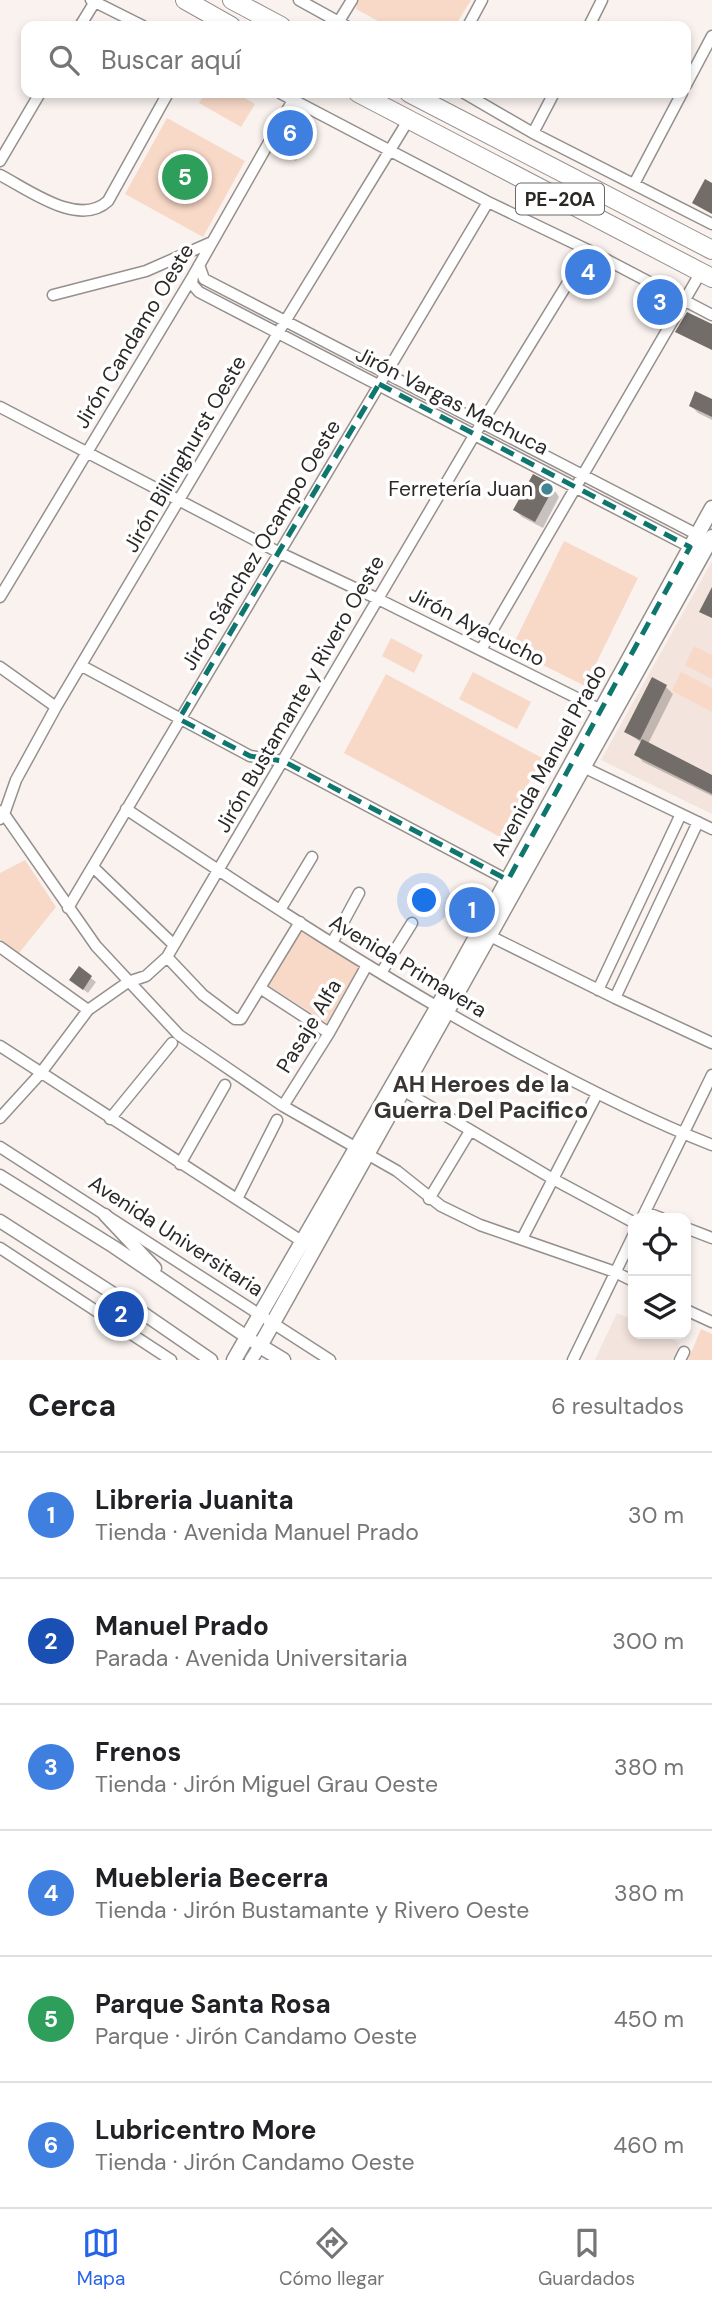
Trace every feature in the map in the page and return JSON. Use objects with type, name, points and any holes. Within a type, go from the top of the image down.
[{"type":"highway","points":[[185,0],[222,21]]},
{"type":"highway","points":[[232,0],[272,21]]},
{"type":"highway","name":"PE-20A","points":[[368,98],[706,275]]},
{"type":"highway","name":"PE-20A","points":[[419,98],[712,250]]},
{"type":"main road","name":"Avenida Manuel Prado","points":[[234,1360],[253,1342],[267,1320],[442,1011],[703,543],[712,508]]},
{"type":"main road","name":"Avenida Manuel Prado","points":[[578,764],[601,710],[703,543]]},
{"type":"main road","name":"Avenida Manuel Prado","points":[[442,1011],[490,936],[513,883]]},
{"type":"main road","name":"Avenida Manuel Prado","points":[[267,1320],[303,1242],[362,1152]]},
{"type":"main road","name":"Avenida Universitaria","points":[[253,1342],[283,1360]]},
{"type":"street","points":[[299,0],[333,21]]},
{"type":"street","points":[[342,21],[352,0]]},
{"type":"street","points":[[471,21],[482,0]]},
{"type":"street","points":[[592,21],[602,0]]},
{"type":"street","points":[[83,21],[93,1],[133,21]]},
{"type":"street","points":[[691,76],[712,36]]},
{"type":"street","points":[[0,161],[37,98]]},
{"type":"street","points":[[0,175],[70,211],[93,211],[108,201],[165,98]]},
{"type":"street","name":"Jirón Candamo Oeste","points":[[0,597],[199,265],[294,98]]},
{"type":"street","points":[[299,98],[488,202],[588,250],[712,315]]},
{"type":"street","points":[[473,98],[533,133],[712,224]]},
{"type":"street","points":[[533,133],[551,98]]},
{"type":"street","points":[[634,184],[679,98]]},
{"type":"street","name":"Jirón Billinghurst Oeste","points":[[1,814],[16,780],[56,707],[278,333],[409,119]]},
{"type":"street","name":"Jirón Sánchez Ocampo Oeste","points":[[68,908],[488,202]]},
{"type":"street","points":[[53,295],[146,271],[212,242]]},
{"type":"street","name":"Jirón Bustamante y Rivero Oeste","points":[[0,1118],[40,1074],[88,1010],[128,982],[146,975],[167,957],[475,434],[588,250]]},
{"type":"street","name":"Jirón Vargas Machuca","points":[[199,265],[204,279],[582,474],[703,543]]},
{"type":"street","points":[[481,650],[684,301],[706,275]]},
{"type":"street","name":"Jirón Vargas Machuca","points":[[192,276],[192,284],[199,292],[575,486],[703,543]]},
{"type":"street","name":"Jirón Ayacucho","points":[[0,407],[278,552],[601,710]]},
{"type":"street","points":[[82,666],[250,756],[282,761],[513,883]]},
{"type":"street","points":[[0,667],[56,707]]},
{"type":"street","points":[[578,764],[712,829]]},
{"type":"street","name":"Avenida Primavera","points":[[126,809],[280,910],[442,1011],[597,1094],[712,1145]]},
{"type":"street","points":[[1,814],[96,946],[179,1035],[284,1106],[397,1171],[429,1199],[480,1225],[628,1278]]},
{"type":"street","points":[[598,990],[681,814]]},
{"type":"street","points":[[615,998],[698,822]]},
{"type":"street","points":[[280,910],[312,857]]},
{"type":"street","points":[[93,867],[174,944]]},
{"type":"street","points":[[332,943],[359,893]]},
{"type":"street","points":[[167,957],[203,995],[235,1019],[244,1016],[300,922]]},
{"type":"street","points":[[381,973],[412,923]]},
{"type":"street","points":[[490,936],[712,1043]]},
{"type":"street","points":[[0,947],[88,1010]]},
{"type":"street","name":"Pasaje Alfa","points":[[284,1106],[367,965]]},
{"type":"street","points":[[260,988],[329,1033]]},
{"type":"street","points":[[110,1119],[173,1043]]},
{"type":"street","points":[[0,1046],[303,1242]]},
{"type":"street","points":[[645,1213],[712,1075]]},
{"type":"street","points":[[180,1164],[225,1085]]},
{"type":"street","points":[[398,1088],[553,1179],[628,1219]]},
{"type":"street","points":[[522,1239],[597,1094]]},
{"type":"street","points":[[237,1199],[277,1120]]},
{"type":"street","points":[[429,1199],[470,1131]]},
{"type":"street","name":"Avenida Universitaria","points":[[0,1147],[330,1360]]},
{"type":"street","name":"Avenida Universitaria","points":[[0,1176],[114,1247],[253,1342]]},
{"type":"street","points":[[105,1215],[172,1286]]},
{"type":"street","points":[[0,1221],[211,1360]]},
{"type":"street","points":[[691,1230],[712,1238]]},
{"type":"street","points":[[573,1360],[628,1246]]},
{"type":"street","points":[[0,1248],[171,1360]]},
{"type":"street","points":[[691,1312],[712,1322]]},
{"type":"street","name":"Avenida Manuel Prado","points":[[251,1360],[253,1342]]},
{"type":"highlighted area","points":[[379,384],[690,547],[508,880],[283,761],[250,756],[179,719]]},
{"type":"shaded area","points":[[358,0],[471,0],[458,21],[378,21],[356,9]]},
{"type":"shaded area","points":[[202,98],[245,98],[255,104],[241,127],[199,103]]},
{"type":"shaded area","points":[[167,118],[245,161],[203,237],[125,194]]},
{"type":"shaded area","points":[[564,541],[638,578],[585,686],[511,649]]},
{"type":"shaded area","points":[[712,561],[712,814],[601,760]]},
{"type":"shaded area","points":[[391,638],[423,655],[414,673],[382,656]]},
{"type":"shaded area","points":[[694,646],[712,655],[712,679],[685,665]]},
{"type":"shaded area","points":[[473,672],[531,702],[517,729],[459,699]]},
{"type":"shaded area","points":[[681,672],[712,688],[712,712],[672,691]]},
{"type":"shaded area","points":[[386,674],[542,758],[500,837],[344,753]]},
{"type":"shaded area","points":[[25,860],[56,907],[19,953],[0,939],[0,873]]},
{"type":"shaded area","points":[[301,926],[360,965],[327,1023],[266,984]]},
{"type":"shaded area","points":[[617,1313],[628,1318],[628,1339],[672,1339],[680,1343],[672,1360],[595,1360]]},
{"type":"shaded area","points":[[701,1329],[712,1334],[712,1360],[688,1360]]},
{"type":"building","points":[[295,112],[308,119],[288,155],[275,148]]},
{"type":"building","points":[[705,179],[712,183],[712,214],[692,203]]},
{"type":"building","points":[[590,261],[598,266],[591,279],[596,282],[588,296],[574,288]]},
{"type":"building","points":[[641,288],[665,300],[656,317],[640,309],[642,306],[634,302]]},
{"type":"building","points":[[687,312],[712,324],[712,350],[675,332]]},
{"type":"building","points":[[695,391],[712,399],[712,417],[689,406]]},
{"type":"building","points":[[533,474],[552,484],[553,489],[535,522],[513,510]]},
{"type":"building","points":[[712,587],[712,618],[699,612]]},
{"type":"building","points":[[652,677],[667,685],[640,740],[624,732]]},
{"type":"building","points":[[642,739],[712,775],[712,794],[634,755]]},
{"type":"building","points":[[462,895],[478,904],[471,919],[454,910]]},
{"type":"building","points":[[79,966],[92,976],[83,990],[69,980]]},
{"type":"place","name":"Lubricentro More","points":[[290,133]]},
{"type":"place","name":"Parque Santa Rosa","points":[[185,177]]},
{"type":"place","name":"Muebleria Becerra","points":[[588,272]]},
{"type":"place","name":"Frenos","points":[[660,302]]},
{"type":"place","name":"Ferretería Juan","points":[[547,489]]},
{"type":"place","name":"Libreria Juanita","points":[[472,910]]},
{"type":"place","name":"Manuel Prado","points":[[121,1314]]},
{"type":"district","name":"AH Heroes de la Guerra Del Pacifico","points":[[481,1097]]}]
